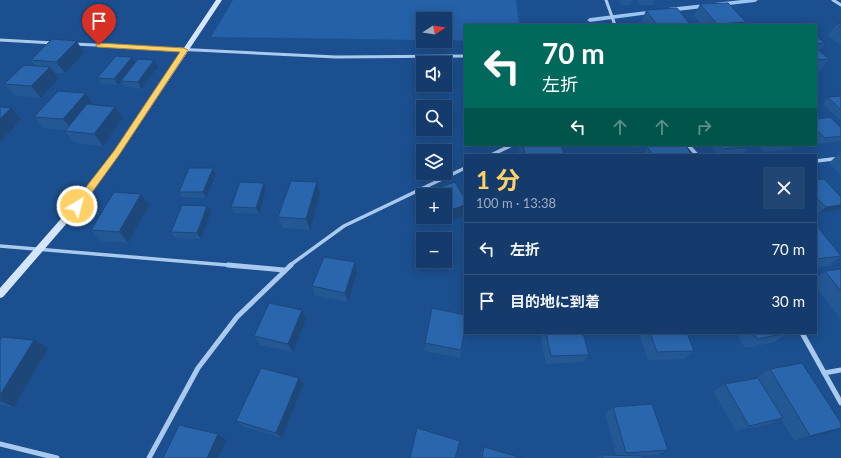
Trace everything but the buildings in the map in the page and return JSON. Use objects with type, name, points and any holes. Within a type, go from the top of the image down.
[{"type":"street","points":[[0,294],[77,206],[117,153],[184,50],[219,0]]},
{"type":"street","points":[[606,0],[615,24]]},
{"type":"street","points":[[833,0],[841,5]]},
{"type":"street","points":[[0,40],[61,43]]},
{"type":"street","points":[[69,44],[336,56],[464,56]]},
{"type":"street","points":[[493,154],[510,146]]},
{"type":"street","points":[[689,146],[696,154]]},
{"type":"street","points":[[817,161],[841,158]]},
{"type":"street","points":[[149,458],[198,368],[237,318],[284,270],[344,226],[464,168]]},
{"type":"street","points":[[0,246],[284,270]]},
{"type":"street","points":[[803,334],[841,404]]},
{"type":"street","points":[[824,373],[841,370]]},
{"type":"street","points":[[0,444],[57,458]]},
{"type":"shaded area","points":[[233,0],[516,0],[519,24],[464,24],[464,41],[452,40],[452,12],[416,12],[416,40],[211,37]]},
{"type":"waterway","points":[[668,10],[755,0]]},
{"type":"waterway","points":[[590,20],[655,12]]},
{"type":"route","points":[[77,206],[117,153],[184,50],[99,45]]}]
